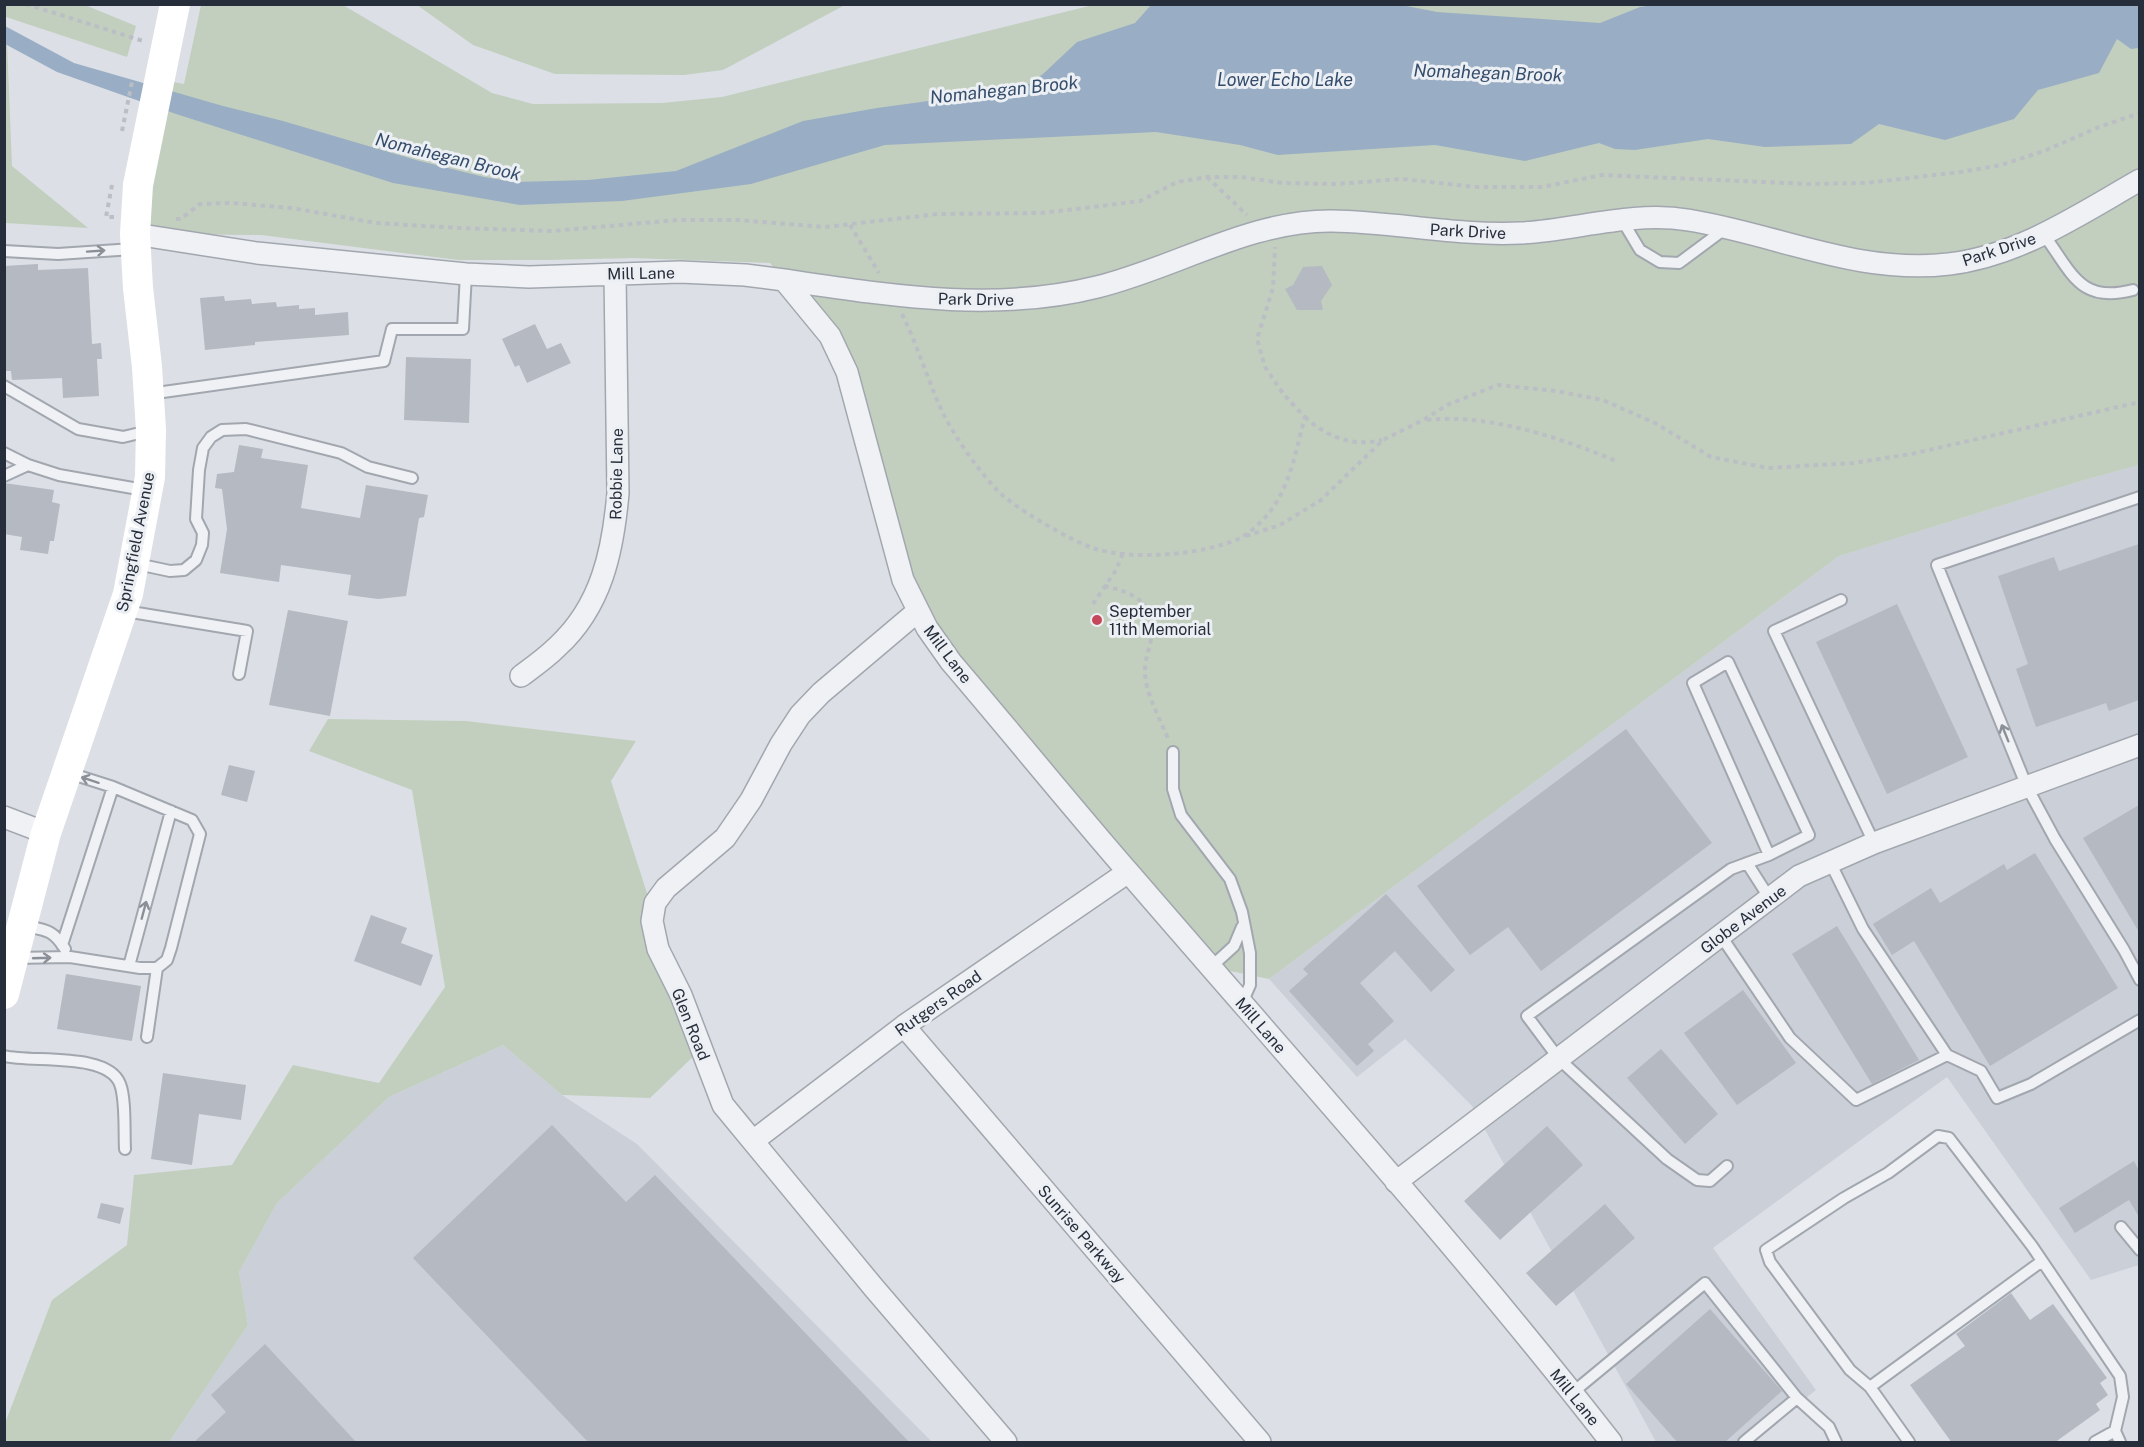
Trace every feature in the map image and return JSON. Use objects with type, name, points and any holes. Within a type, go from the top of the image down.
[{"type":"main road","name":"Springfield Avenue","points":[[4,994],[46,833],[128,594],[148,490],[151,430],[135,241],[140,109],[145,83],[175,4]]},
{"type":"street","name":"Park Drive","points":[[784,280],[893,296],[962,300],[1024,300],[1064,295],[1102,286],[1263,231],[1298,224],[1331,221],[1455,232],[1519,233],[1651,217],[1687,220],[1726,228],[1851,261],[1889,266],[1924,267],[1954,264],[1986,256],[2044,235],[2139,180]]},
{"type":"street","name":"Mill Lane","points":[[135,241],[466,274],[529,277],[680,272],[745,275],[784,280],[830,336],[847,372],[903,580],[927,628],[951,662],[1128,872],[1396,1182],[1611,1443]]},
{"type":"street","name":"Robbie Lane","points":[[521,676],[558,646],[583,618],[600,588],[608,560],[615,528],[618,493],[615,274]]},
{"type":"street","name":"Glen Road","points":[[918,611],[821,693],[800,715],[781,744],[751,800],[725,838],[666,888],[655,903],[652,921],[658,949],[681,995],[723,1105],[1004,1442]]},
{"type":"street","name":"Globe Avenue","points":[[1396,1182],[1800,876],[1874,843],[2138,748]]},
{"type":"street","points":[[4,817],[46,833]]},
{"type":"street","name":"Rutgers Road","points":[[753,1141],[904,1026],[1128,872]]},
{"type":"street","name":"Sunrise Parkway","points":[[904,1026],[1260,1443]]},
{"type":"lane","points":[[1622,220],[1640,250],[1660,262],[1679,263],[1726,228]]},
{"type":"lane","points":[[2044,235],[2077,281],[2089,290],[2102,294],[2117,294],[2133,290]]},
{"type":"lane","points":[[4,251],[58,254],[135,241]]},
{"type":"lane","points":[[149,394],[384,361],[392,329],[464,329],[466,274]]},
{"type":"lane","points":[[4,386],[78,429],[123,437],[151,430]]},
{"type":"lane","points":[[134,563],[170,572],[184,570],[196,561],[203,533],[196,519],[199,470],[203,448],[211,436],[222,430],[246,429],[341,453],[368,467],[412,478]]},
{"type":"lane","points":[[4,453],[28,465],[59,476],[148,490]]},
{"type":"lane","points":[[4,476],[28,465]]},
{"type":"lane","points":[[2139,497],[1937,565],[2027,787],[2055,839],[2124,950],[2139,980]]},
{"type":"lane","points":[[1841,600],[1774,631],[1874,843]]},
{"type":"lane","points":[[122,611],[247,631],[239,674]]},
{"type":"lane","points":[[1727,1166],[1710,1181],[1697,1180],[1667,1159],[1559,1059],[1527,1016],[1731,869],[1769,855],[1809,835],[1728,662],[1693,683],[1769,855]]},
{"type":"lane","points":[[1173,752],[1173,789],[1181,815],[1230,879],[1242,912],[1250,953],[1250,985],[1242,1003]]},
{"type":"lane","points":[[14,958],[70,957],[157,968],[167,960],[200,834],[192,820],[113,787],[68,773]]},
{"type":"lane","points":[[63,945],[113,787]]},
{"type":"lane","points":[[129,966],[171,811]]},
{"type":"lane","points":[[1830,862],[1863,929],[1947,1054],[1981,1071],[1997,1098],[2031,1084],[2139,1020]]},
{"type":"lane","points":[[1747,863],[1770,899]]},
{"type":"lane","points":[[1211,967],[1234,946],[1240,936],[1243,923]]},
{"type":"lane","points":[[22,926],[58,936],[70,957]]},
{"type":"lane","points":[[1721,936],[1790,1038],[1856,1100],[1947,1054]]},
{"type":"lane","points":[[147,1037],[157,968]]},
{"type":"lane","points":[[4,1056],[81,1061],[91,1063],[114,1075],[122,1087],[125,1149]]},
{"type":"lane","points":[[1909,1443],[1870,1387],[1850,1370],[1770,1262],[1766,1253],[1769,1247],[1844,1198],[1888,1173],[1938,1136],[1949,1138],[2042,1261],[2120,1376],[2123,1397],[2115,1431],[2120,1443]]},
{"type":"lane","points":[[2121,1227],[2139,1250]]},
{"type":"lane","points":[[1870,1387],[2042,1261]]},
{"type":"lane","points":[[1572,1393],[1705,1283],[1797,1398],[1829,1427],[1836,1443]]},
{"type":"lane","points":[[1744,1443],[1797,1398]]},
{"type":"lane","points":[[2095,1443],[2115,1431]]},
{"type":"path","points":[[26,4],[143,42],[141,51]]},
{"type":"path","points":[[140,109],[145,83]]},
{"type":"path","points":[[181,219],[200,204],[231,203],[292,207],[376,223],[471,229],[552,231],[678,220],[737,220],[825,227],[938,214],[1041,213],[1140,201],[1177,182],[1207,177],[1241,177],[1282,183],[1335,184],[1402,179],[1474,187],[1542,187],[1602,175],[1809,184],[1864,183],[2001,165],[2044,151],[2099,126],[2139,113]]},
{"type":"path","points":[[1207,177],[1263,231],[1276,248],[1273,288],[1257,339],[1265,367],[1284,395],[1305,417],[1320,430],[1344,440],[1371,443],[1383,440],[1449,404],[1498,385],[1556,391],[1603,400],[1655,423],[1711,457],[1768,468],[1853,464],[1911,454],[2139,402]]},
{"type":"path","points":[[850,225],[893,296],[915,339],[938,403],[950,426],[997,490],[1046,525],[1093,548],[1123,553],[1165,555],[1223,544],[1280,525],[1321,500],[1383,440]]},
{"type":"path","points":[[1243,537],[1267,516],[1278,501],[1305,417]]},
{"type":"path","points":[[1423,420],[1442,418],[1473,420],[1531,432],[1616,461]]},
{"type":"path","points":[[1093,604],[1116,570],[1123,553]]},
{"type":"path","points":[[1104,586],[1122,590],[1145,605],[1151,620],[1152,634],[1145,670],[1147,686],[1173,752]]},
{"type":"shaded area","points":[[2139,465],[2139,1265],[2091,1280],[1947,1077],[1713,1248],[1816,1390],[1750,1442],[1656,1442],[1472,1106],[1405,1039],[1357,1077],[1269,979],[1839,556]]},
{"type":"shaded area","points":[[503,1045],[562,1095],[637,1144],[932,1442],[169,1442],[248,1325],[239,1272],[277,1203],[389,1097]]},
{"type":"green space","points":[[4,5],[85,5],[136,26],[127,57],[6,17],[12,166],[88,228],[5,223]]},
{"type":"green space","points":[[201,5],[343,5],[492,93],[533,104],[662,103],[722,97],[1093,5],[2139,5],[2139,465],[1839,556],[1269,979],[1211,967],[927,628],[847,372],[770,263],[633,258],[458,260],[261,235],[135,234],[159,79],[184,84]]},
{"type":"green space","points":[[417,5],[845,5],[723,70],[684,75],[555,74],[473,45]]},
{"type":"green space","points":[[328,719],[466,721],[636,741],[611,781],[698,1052],[650,1098],[562,1095],[503,1045],[389,1097],[277,1203],[239,1272],[248,1325],[169,1442],[5,1442],[4,1426],[52,1300],[127,1245],[134,1175],[232,1165],[293,1065],[379,1083],[445,987],[412,790],[309,751]]},
{"type":"water","name":"Lower Echo Lake","points":[[1396,4],[1437,12],[1600,23],[1640,7],[1660,4],[2140,5],[2139,48],[2131,49],[2117,39],[2099,73],[2038,90],[2014,119],[1945,140],[1879,124],[1851,144],[1765,147],[1708,139],[1635,150],[1615,149],[1599,143],[1525,161],[1435,145],[1278,155],[1240,145],[1156,132],[885,145],[751,184],[622,201],[520,205],[393,183],[176,114],[57,72],[5,44],[5,26],[74,63],[416,160],[484,177],[515,182],[588,180],[676,171],[803,121],[877,108],[1023,88],[1043,74],[1077,42],[1135,23],[1151,5]]},
{"type":"building","points":[[38,264],[38,270],[88,268],[92,344],[101,343],[102,359],[97,359],[99,396],[63,398],[62,378],[12,380],[11,371],[4,371],[4,266]]},
{"type":"building","points":[[1322,266],[1332,285],[1321,301],[1323,310],[1297,310],[1285,289],[1293,285],[1303,267]]},
{"type":"building","points":[[224,296],[225,301],[251,299],[252,304],[276,302],[277,307],[299,305],[299,309],[315,308],[315,315],[348,312],[349,335],[255,342],[255,345],[205,350],[200,298]]},
{"type":"building","points":[[535,324],[547,349],[561,343],[571,363],[527,383],[519,365],[515,367],[502,339]]},
{"type":"building","points":[[406,357],[471,359],[469,423],[404,420]]},
{"type":"building","points":[[239,445],[263,449],[261,458],[308,465],[301,508],[360,518],[366,485],[428,495],[424,517],[419,518],[406,596],[378,599],[348,595],[351,575],[281,565],[279,582],[220,573],[227,529],[222,489],[215,488],[217,474],[234,472]]},
{"type":"building","points":[[4,483],[54,490],[52,502],[60,504],[54,541],[50,541],[48,554],[20,550],[22,537],[4,534]]},
{"type":"building","points":[[2139,544],[2139,700],[2109,711],[2106,703],[2036,727],[2016,669],[2028,664],[1998,576],[2054,557],[2059,571]]},
{"type":"building","points":[[1897,604],[1968,757],[1887,794],[1816,642]]},
{"type":"building","points":[[288,610],[348,621],[330,716],[269,705]]},
{"type":"building","points":[[1626,729],[1712,843],[1541,971],[1508,927],[1470,955],[1417,886]]},
{"type":"building","points":[[229,765],[255,771],[247,802],[221,795]]},
{"type":"building","points":[[2139,805],[2139,932],[2083,838]]},
{"type":"building","points":[[2035,853],[2118,988],[1990,1066],[1914,941],[1892,955],[1873,924],[1931,888],[1940,903],[2004,864],[2007,870]]},
{"type":"building","points":[[1386,894],[1455,970],[1431,992],[1395,951],[1360,983],[1394,1021],[1368,1044],[1374,1051],[1357,1066],[1289,991],[1308,974],[1303,969]]},
{"type":"building","points":[[371,915],[407,928],[401,943],[433,955],[421,986],[354,961]]},
{"type":"building","points":[[1837,926],[1919,1060],[1872,1084],[1792,954]]},
{"type":"building","points":[[66,974],[141,986],[132,1041],[57,1029]]},
{"type":"building","points":[[1743,990],[1796,1063],[1737,1105],[1684,1033]]},
{"type":"building","points":[[1661,1049],[1718,1114],[1685,1144],[1627,1078]]},
{"type":"building","points":[[163,1073],[246,1085],[241,1120],[199,1114],[192,1165],[151,1159]]},
{"type":"building","points":[[552,1125],[626,1202],[655,1175],[910,1443],[589,1443],[413,1258]]},
{"type":"building","points":[[1547,1126],[1583,1165],[1500,1240],[1464,1201]]},
{"type":"building","points":[[2134,1161],[2139,1171],[2139,1217],[2129,1200],[2075,1233],[2059,1208]]},
{"type":"building","points":[[101,1203],[124,1208],[120,1224],[97,1218]]},
{"type":"building","points":[[1605,1204],[1635,1238],[1556,1306],[1526,1273]]},
{"type":"building","points":[[2011,1293],[2030,1320],[2053,1304],[2107,1378],[2100,1383],[2108,1395],[2096,1404],[2100,1410],[2054,1443],[1952,1443],[1910,1385],[1965,1346],[1956,1334]]},
{"type":"building","points":[[1710,1309],[1782,1391],[1724,1443],[1678,1443],[1626,1384]]},
{"type":"building","points":[[265,1344],[357,1443],[193,1443],[226,1412],[211,1395]]},
{"type":"place","name":"September 11th Memorial","points":[[1097,620]]},
{"type":"water label","name":"Nomahegan Brook","points":[[1488,73]]},
{"type":"water label","name":"Nomahegan Brook","points":[[1004,90]]},
{"type":"water label","name":"Nomahegan Brook","points":[[448,157]]}]
